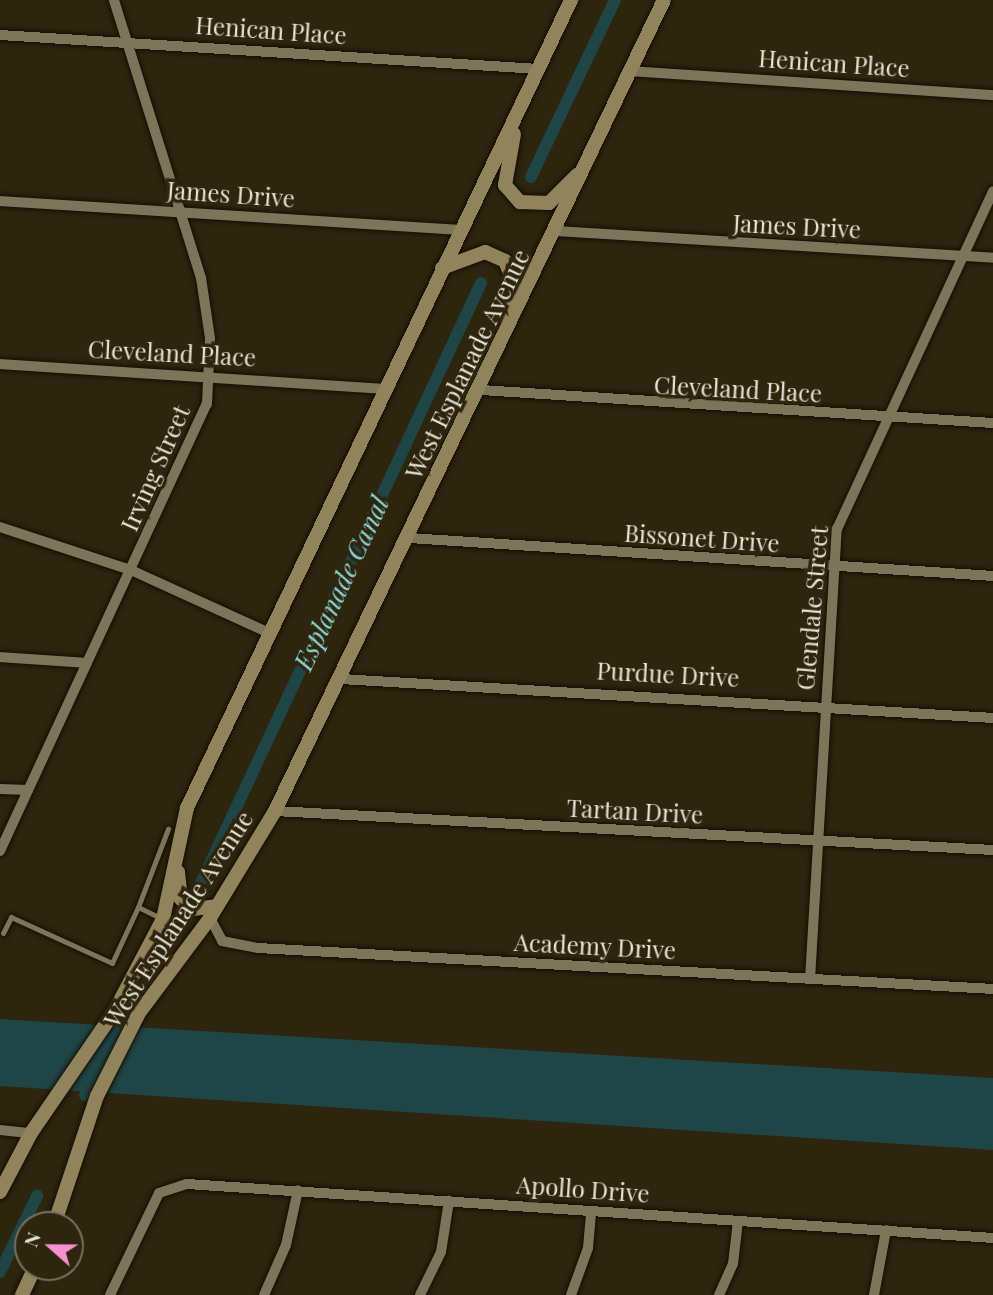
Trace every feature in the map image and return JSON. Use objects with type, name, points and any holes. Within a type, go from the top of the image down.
[{"type":"main road","name":"West Esplanade Avenue","points":[[0,1192],[31,1133],[114,1012],[163,919],[187,808],[571,0]]},
{"type":"main road","name":"West Esplanade Avenue","points":[[59,1211],[97,1096],[139,1013],[214,912],[275,811],[481,390],[664,0]]},
{"type":"main road","points":[[522,106],[504,172],[505,185],[520,202],[549,203],[591,158]]},
{"type":"main road","points":[[442,268],[485,251],[505,261],[513,281],[507,334]]},
{"type":"main road","points":[[176,857],[181,899],[193,909],[214,912]]},
{"type":"street","name":"Irving Street","points":[[0,852],[200,427],[208,377],[201,278],[123,41],[114,0]]},
{"type":"street","name":"Henican Place","points":[[0,35],[539,69]]},
{"type":"street","name":"Henican Place","points":[[631,71],[993,95]]},
{"type":"street","name":"Glendale Street","points":[[810,979],[833,568],[843,513],[993,191]]},
{"type":"street","name":"James Drive","points":[[0,201],[460,230]]},
{"type":"street","name":"James Drive","points":[[557,231],[993,258]]},
{"type":"street","name":"Cleveland Place","points":[[0,364],[384,390]]},
{"type":"street","name":"Cleveland Place","points":[[481,390],[993,423]]},
{"type":"street","points":[[0,527],[131,570],[269,633]]},
{"type":"street","name":"Bissonet Drive","points":[[409,538],[833,568],[993,576]]},
{"type":"street","points":[[0,657],[87,663]]},
{"type":"street","name":"Purdue Drive","points":[[341,679],[824,704],[993,718]]},
{"type":"street","points":[[0,789],[29,790]]},
{"type":"street","name":"Tartan Drive","points":[[275,811],[817,843],[993,850]]},
{"type":"street","name":"Academy Drive","points":[[214,912],[222,941],[258,948],[993,989]]},
{"type":"street","points":[[0,1130],[31,1133]]},
{"type":"street","name":"Apollo Drive","points":[[110,1295],[159,1193],[170,1185],[298,1190],[993,1238]]},
{"type":"street","points":[[264,1295],[286,1245],[298,1190]]},
{"type":"street","points":[[420,1295],[441,1252],[449,1201]]},
{"type":"street","points":[[571,1295],[588,1248],[591,1211]]},
{"type":"street","points":[[719,1295],[733,1264],[738,1221]]},
{"type":"street","points":[[874,1295],[886,1230]]},
{"type":"lane","points":[[3,933],[11,916],[112,963],[138,907],[168,829]]},
{"type":"lane","points":[[138,907],[163,919]]},
{"type":"water","points":[[0,1019],[993,1078],[993,1150],[0,1086]]},
{"type":"waterway","name":"Esplanade Canal","points":[[531,177],[615,0]]},
{"type":"waterway","name":"Esplanade Canal","points":[[201,883],[481,283]]},
{"type":"waterway","name":"Esplanade Canal","points":[[112,1038],[125,1014]]},
{"type":"waterway","name":"Esplanade Canal","points":[[85,1095],[95,1074]]},
{"type":"waterway","name":"Esplanade Canal","points":[[0,1272],[37,1196]]}]
